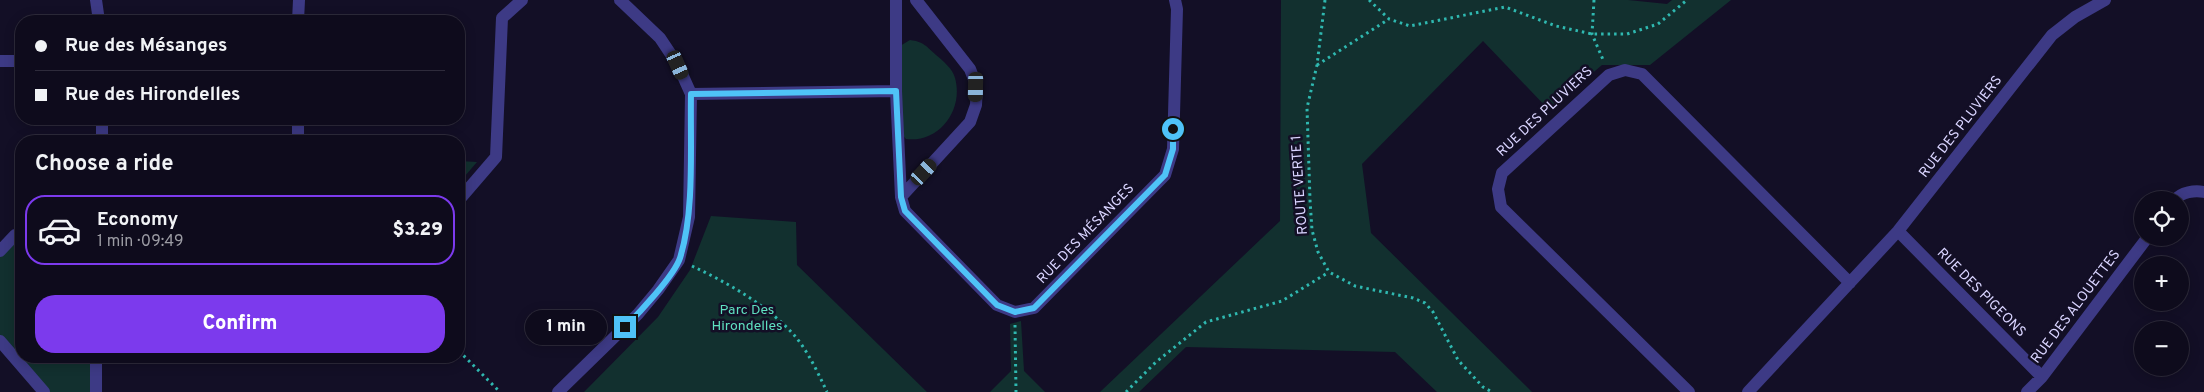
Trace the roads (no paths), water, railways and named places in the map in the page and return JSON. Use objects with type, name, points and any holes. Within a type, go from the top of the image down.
[{"type":"street","points":[[96,0],[97,15]]},
{"type":"street","points":[[298,15],[299,0]]},
{"type":"street","points":[[465,193],[496,157],[502,18],[522,0]]},
{"type":"street","points":[[558,392],[638,314],[679,260],[689,217],[691,94],[678,65],[660,38],[620,0]]},
{"type":"street","points":[[896,0],[896,91],[901,197]]},
{"type":"street","points":[[901,197],[970,122],[976,105],[976,87],[970,69],[916,0]]},
{"type":"street","name":"RUE DES MÉSANGES","points":[[901,197],[905,211],[997,305],[1015,312],[1034,308],[1165,175],[1173,149],[1177,9],[1175,0]]},
{"type":"street","name":"RUE DES PLUVIERS","points":[[1748,392],[1898,231],[2052,35],[2076,17],[2105,0]]},
{"type":"street","points":[[0,61],[15,61]]},
{"type":"street","name":"RUE DES PLUVIERS","points":[[1689,392],[1501,207],[1498,189],[1502,173],[1609,75],[1625,70],[1642,74],[1850,283]]},
{"type":"street","points":[[691,94],[896,91]]},
{"type":"street","points":[[2189,192],[2196,190],[2204,192]]},
{"type":"street","name":"RUE DES PIGEONS","points":[[1898,231],[2042,377]]},
{"type":"street","points":[[0,251],[15,235]]},
{"type":"street","name":"RUE DES ALOUETTES","points":[[2027,392],[2042,377],[2141,246]]},
{"type":"street","points":[[0,341],[15,358]]},
{"type":"street","points":[[19,363],[44,392]]},
{"type":"street","points":[[95,392],[96,363]]},
{"type":"park label","name":"Parc Des Hirondelles","points":[[747,318]]}]
